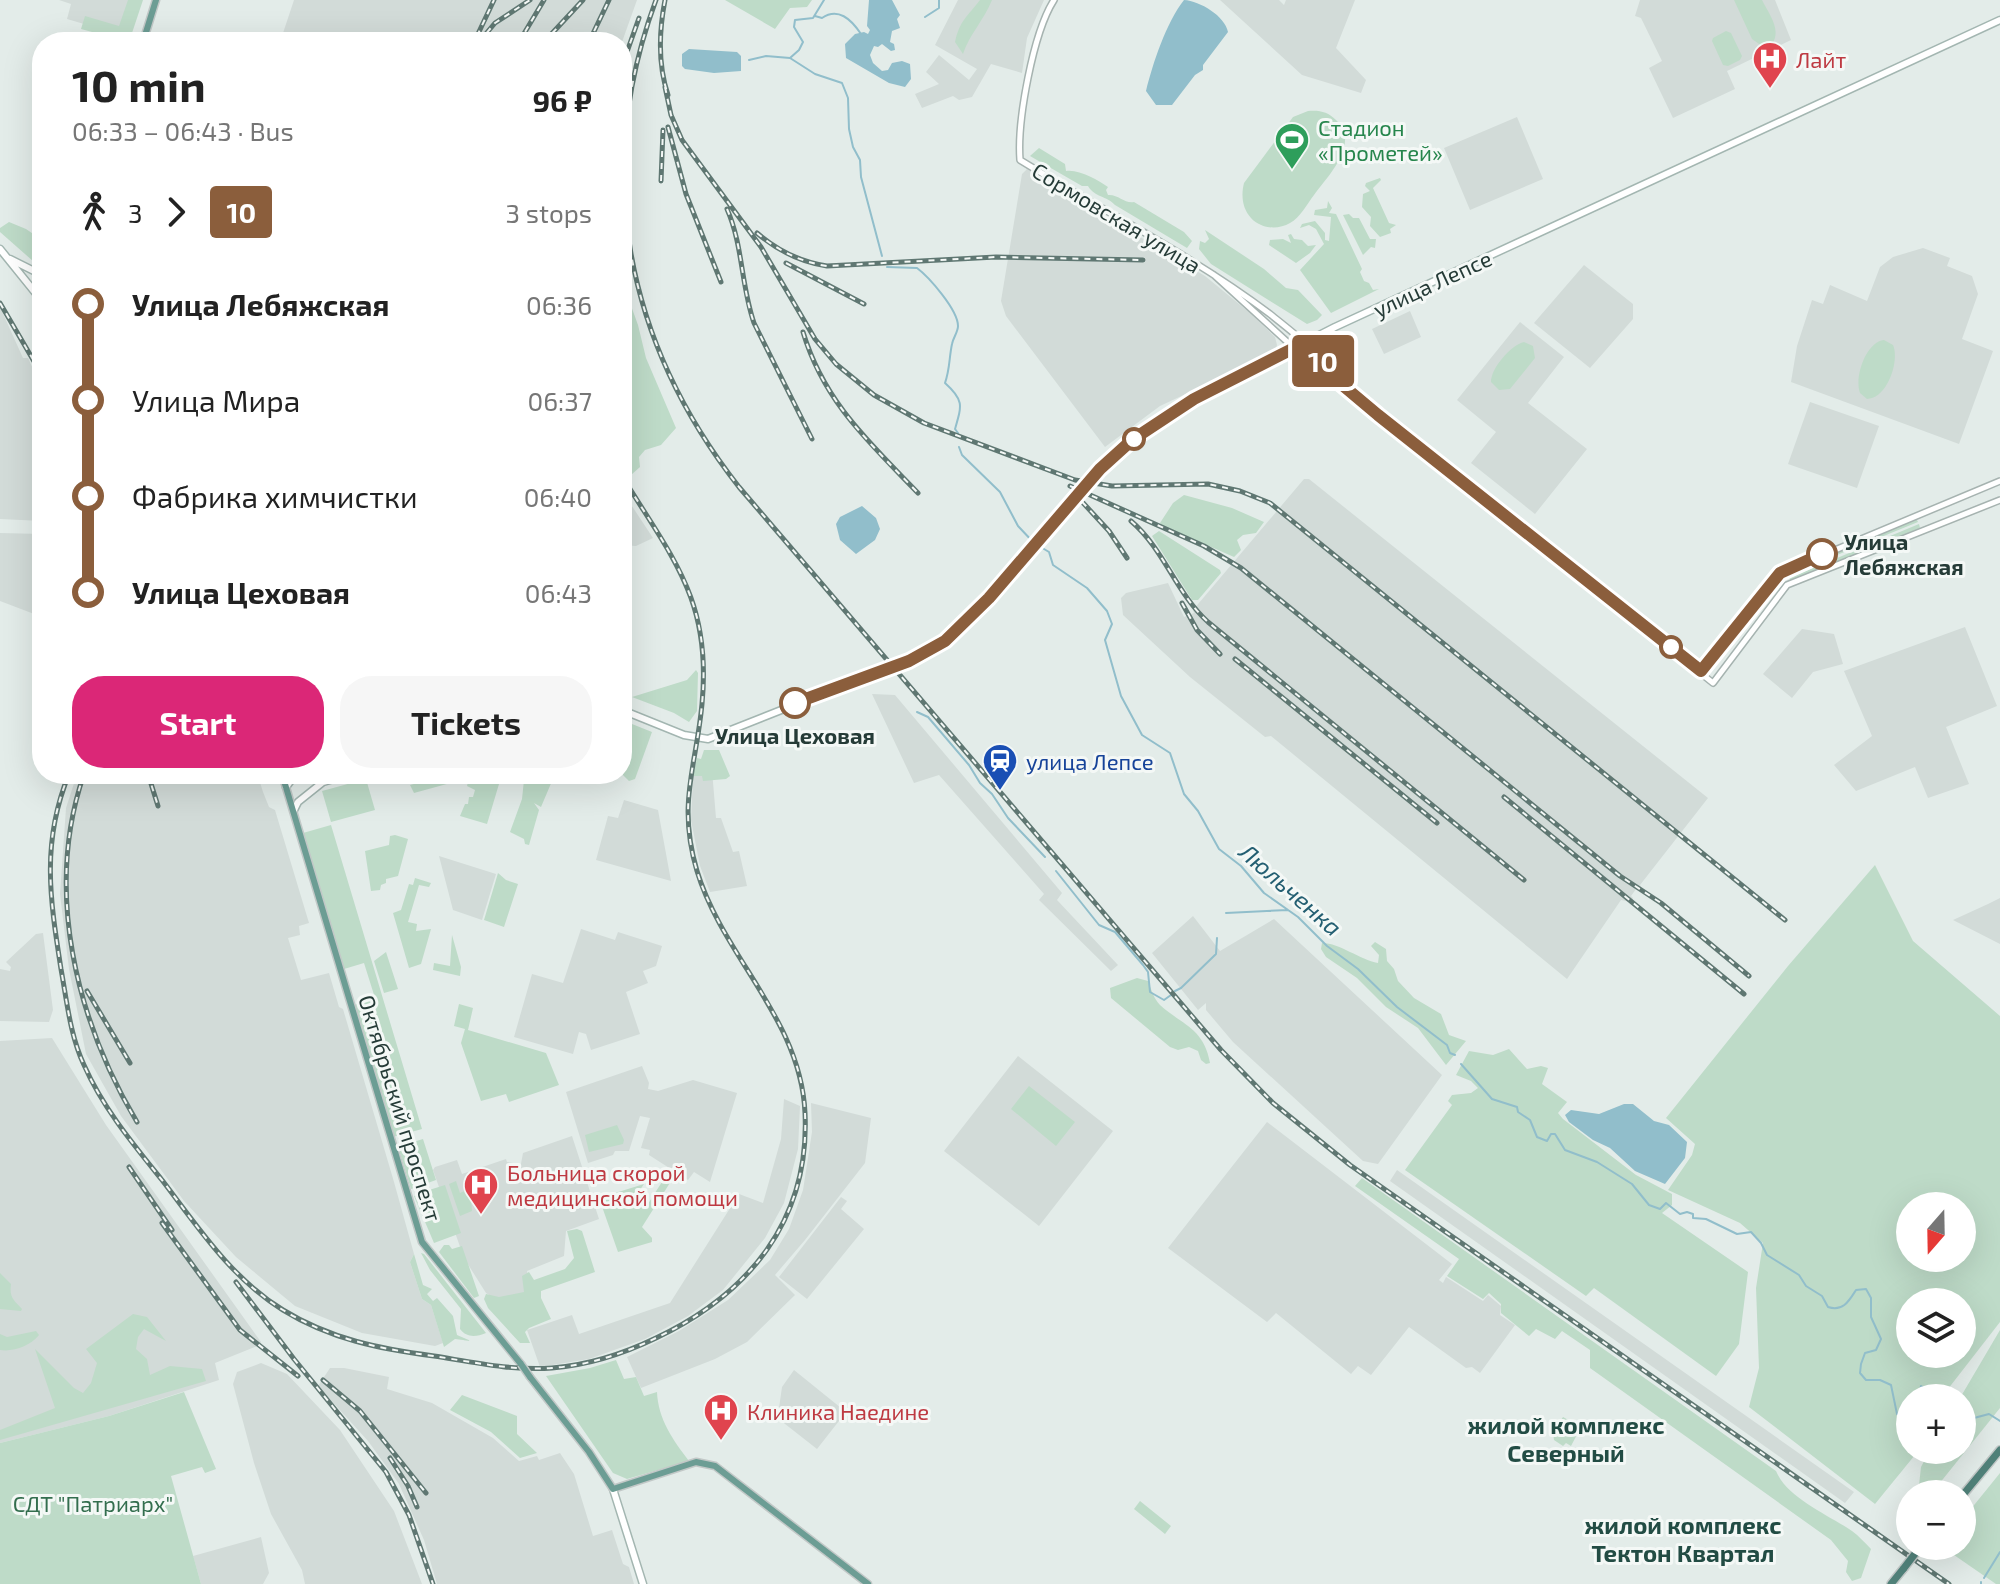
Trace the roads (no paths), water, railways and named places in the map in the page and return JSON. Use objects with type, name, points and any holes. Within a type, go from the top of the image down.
[{"type":"highway","points":[[1975,1480],[2000,1450]]},
{"type":"highway","points":[[1891,1584],[1910,1560]]},
{"type":"main road","points":[[146,32],[156,0]]},
{"type":"main road","name":"улица Лепсе","points":[[632,714],[684,735],[713,738],[928,652],[964,625],[1100,469],[1132,440],[1194,399],[1332,329],[2000,20]]},
{"type":"main road","points":[[0,249],[32,289]]},
{"type":"main road","points":[[7,258],[32,270]]},
{"type":"main road","name":"Октябрьский проспект","points":[[285,784],[422,1242],[521,1364],[589,1452],[613,1489],[643,1584]]},
{"type":"main road","points":[[290,784],[287,790],[298,797],[311,793]]},
{"type":"main road","points":[[294,810],[298,802],[321,784]]},
{"type":"main road","points":[[613,1489],[696,1462],[708,1463],[868,1584]]},
{"type":"street","name":"Сормовская улица","points":[[1054,0],[1035,46],[1024,106],[1020,160],[1229,283],[1304,343],[1324,362],[1334,378]]},
{"type":"street","name":"Сормовская улица","points":[[1214,275],[1294,348],[1713,683],[1787,585],[2000,500]]},
{"type":"street","points":[[1332,329],[1328,351],[1334,378]]},
{"type":"street","points":[[1701,671],[1780,573],[2000,481]]},
{"type":"water","points":[[869,0],[892,0],[900,15],[897,19],[900,28],[892,31],[890,42],[895,50],[891,51],[882,44],[874,46],[870,55],[882,71],[888,70],[892,63],[902,61],[910,64],[911,79],[905,87],[889,83],[846,58],[845,44],[855,34],[868,34],[870,30],[867,26]]},
{"type":"water","points":[[1184,0],[1211,10],[1222,20],[1228,32],[1203,65],[1203,70],[1195,75],[1172,105],[1156,105],[1146,91],[1166,32]]},
{"type":"water","points":[[689,49],[737,52],[741,56],[741,71],[714,73],[685,69],[682,54]]},
{"type":"water","points":[[862,506],[876,518],[880,529],[875,540],[856,554],[840,540],[836,524],[840,517]]},
{"type":"water","points":[[1624,1104],[1633,1104],[1654,1121],[1669,1125],[1687,1142],[1685,1158],[1665,1184],[1635,1171],[1610,1148],[1569,1122],[1565,1115],[1571,1110],[1599,1114]]},
{"type":"waterway","name":"Люльченка","points":[[749,60],[766,56],[790,58],[803,42],[794,27],[795,20],[813,18],[824,0]]},
{"type":"waterway","points":[[925,17],[939,8],[939,0]]},
{"type":"waterway","points":[[815,16],[822,18],[839,14],[861,34]]},
{"type":"waterway","points":[[790,58],[815,74],[842,83],[848,98],[853,147],[860,160],[861,177],[882,256]]},
{"type":"waterway","points":[[887,267],[917,268],[942,294],[957,319],[958,328],[945,383],[960,403],[955,429],[958,433]]},
{"type":"waterway","points":[[959,447],[962,455],[1000,492],[1018,526],[1034,543]]},
{"type":"waterway","name":"Люльченка","points":[[1039,546],[1049,552],[1053,565],[1087,588],[1107,611],[1112,624],[1105,640],[1121,696],[1142,735],[1170,753],[1184,794],[1198,811],[1219,849],[1241,866],[1264,893],[1298,917],[1327,946],[1358,969],[1397,1007],[1447,1045],[1450,1053],[1455,1055]]},
{"type":"waterway","points":[[917,712],[928,717],[1008,818],[1045,857]]},
{"type":"waterway","points":[[1056,871],[1099,925],[1115,932],[1143,965],[1148,972],[1150,992],[1164,1000],[1171,995]]},
{"type":"waterway","points":[[1226,913],[1288,910]]},
{"type":"waterway","points":[[1175,991],[1216,954],[1217,938]]},
{"type":"waterway","name":"Люльченка","points":[[1461,1064],[1492,1099],[1517,1107],[1518,1112],[1530,1120],[1537,1137],[1547,1141],[1551,1134],[1555,1134],[1565,1150],[1597,1162],[1632,1184],[1649,1205],[1660,1209],[1666,1203],[1680,1214],[1693,1214],[1693,1218],[1706,1219],[1737,1234],[1751,1232],[1767,1255],[1799,1275],[1806,1286],[1822,1296],[1828,1307],[1842,1307],[1856,1290],[1866,1289],[1871,1298],[1871,1317],[1881,1339],[1876,1350],[1865,1353],[1860,1373],[1866,1380],[1880,1380],[1891,1385],[1896,1409]]},
{"type":"waterway","name":"Люльченка","points":[[1976,1417],[1989,1414],[2000,1421]]},
{"type":"waterway","points":[[1984,1578],[2000,1552]]},
{"type":"railway","points":[[479,32],[494,0]]},
{"type":"railway","points":[[487,32],[495,23],[530,0]]},
{"type":"railway","points":[[525,32],[544,0]]},
{"type":"railway","points":[[553,32],[583,0]]},
{"type":"railway","points":[[594,32],[609,0]]},
{"type":"railway","points":[[632,94],[656,0]]},
{"type":"railway","points":[[665,0],[660,48],[668,95]]},
{"type":"railway","points":[[632,38],[639,18]]},
{"type":"railway","points":[[665,87],[671,115],[682,140],[761,247],[815,339],[836,364],[874,395],[924,423],[1075,480],[1112,486],[1208,484],[1240,491],[1270,503],[1785,920]]},
{"type":"railway","points":[[668,127],[686,194],[721,282]]},
{"type":"railway","points":[[661,181],[663,130]]},
{"type":"railway","points":[[727,209],[754,323],[812,439]]},
{"type":"railway","points":[[757,233],[789,254],[827,266],[996,257],[1143,260]]},
{"type":"railway","points":[[632,258],[646,315],[669,374],[700,432],[739,487],[1221,1050],[1273,1103],[1350,1165],[1949,1584]]},
{"type":"railway","points":[[786,263],[864,304]]},
{"type":"railway","points":[[0,303],[32,358]]},
{"type":"railway","points":[[803,332],[823,380],[850,420],[918,493]]},
{"type":"railway","points":[[1070,486],[1204,546],[1241,568],[1620,876],[1661,903],[1749,976]]},
{"type":"railway","points":[[65,784],[54,823],[51,894],[61,969],[79,1054],[119,1125],[202,1233],[247,1283],[283,1310],[337,1335],[394,1350],[478,1363],[537,1369],[566,1367],[644,1344],[689,1320],[719,1299],[745,1276],[767,1249],[785,1220],[797,1187],[804,1152],[805,1113],[800,1079],[790,1048],[776,1018],[724,932],[697,871],[691,847],[688,805],[702,704],[701,636],[684,582],[632,492]]},
{"type":"railway","points":[[1074,493],[1109,531],[1127,558]]},
{"type":"railway","points":[[1131,521],[1208,622],[1524,880]]},
{"type":"railway","points":[[1182,603],[1197,630],[1220,654]]},
{"type":"railway","points":[[1235,659],[1437,823]]},
{"type":"railway","points":[[81,784],[72,818],[67,863],[67,908],[73,953],[97,1041],[137,1122]]},
{"type":"railway","points":[[151,784],[158,806]]},
{"type":"railway","points":[[1504,797],[1744,994]]},
{"type":"railway","points":[[87,991],[130,1063]]},
{"type":"railway","points":[[129,1167],[172,1230]]},
{"type":"railway","points":[[162,1223],[240,1330],[298,1376]]},
{"type":"railway","points":[[236,1282],[386,1472],[409,1515],[433,1584]]},
{"type":"railway","points":[[323,1380],[360,1411],[426,1493]]},
{"type":"railway","points":[[390,1458],[417,1507]]},
{"type":"place","name":"Лайт","points":[[1770,90]]},
{"type":"place","name":"Стадион «Прометей»","points":[[1292,171]]},
{"type":"place","name":"Улица Лебяжская","points":[[1822,554]]},
{"type":"place","name":"Улица Цеховая","points":[[795,703]]},
{"type":"place","name":"улица Лепсе","points":[[1000,792]]},
{"type":"place","name":"Больница скорой медицинской помощи","points":[[481,1216]]},
{"type":"place","name":"Клиника Наедине","points":[[721,1442]]},
{"type":"district","name":"жилой комплекс Северный","points":[[1566,1438]]},
{"type":"district","name":"жилой комплекс Тектон Квартал","points":[[1683,1538]]},
{"type":"park label","name":"СДТ \"Патриарх\"","points":[[93,1503]]}]
